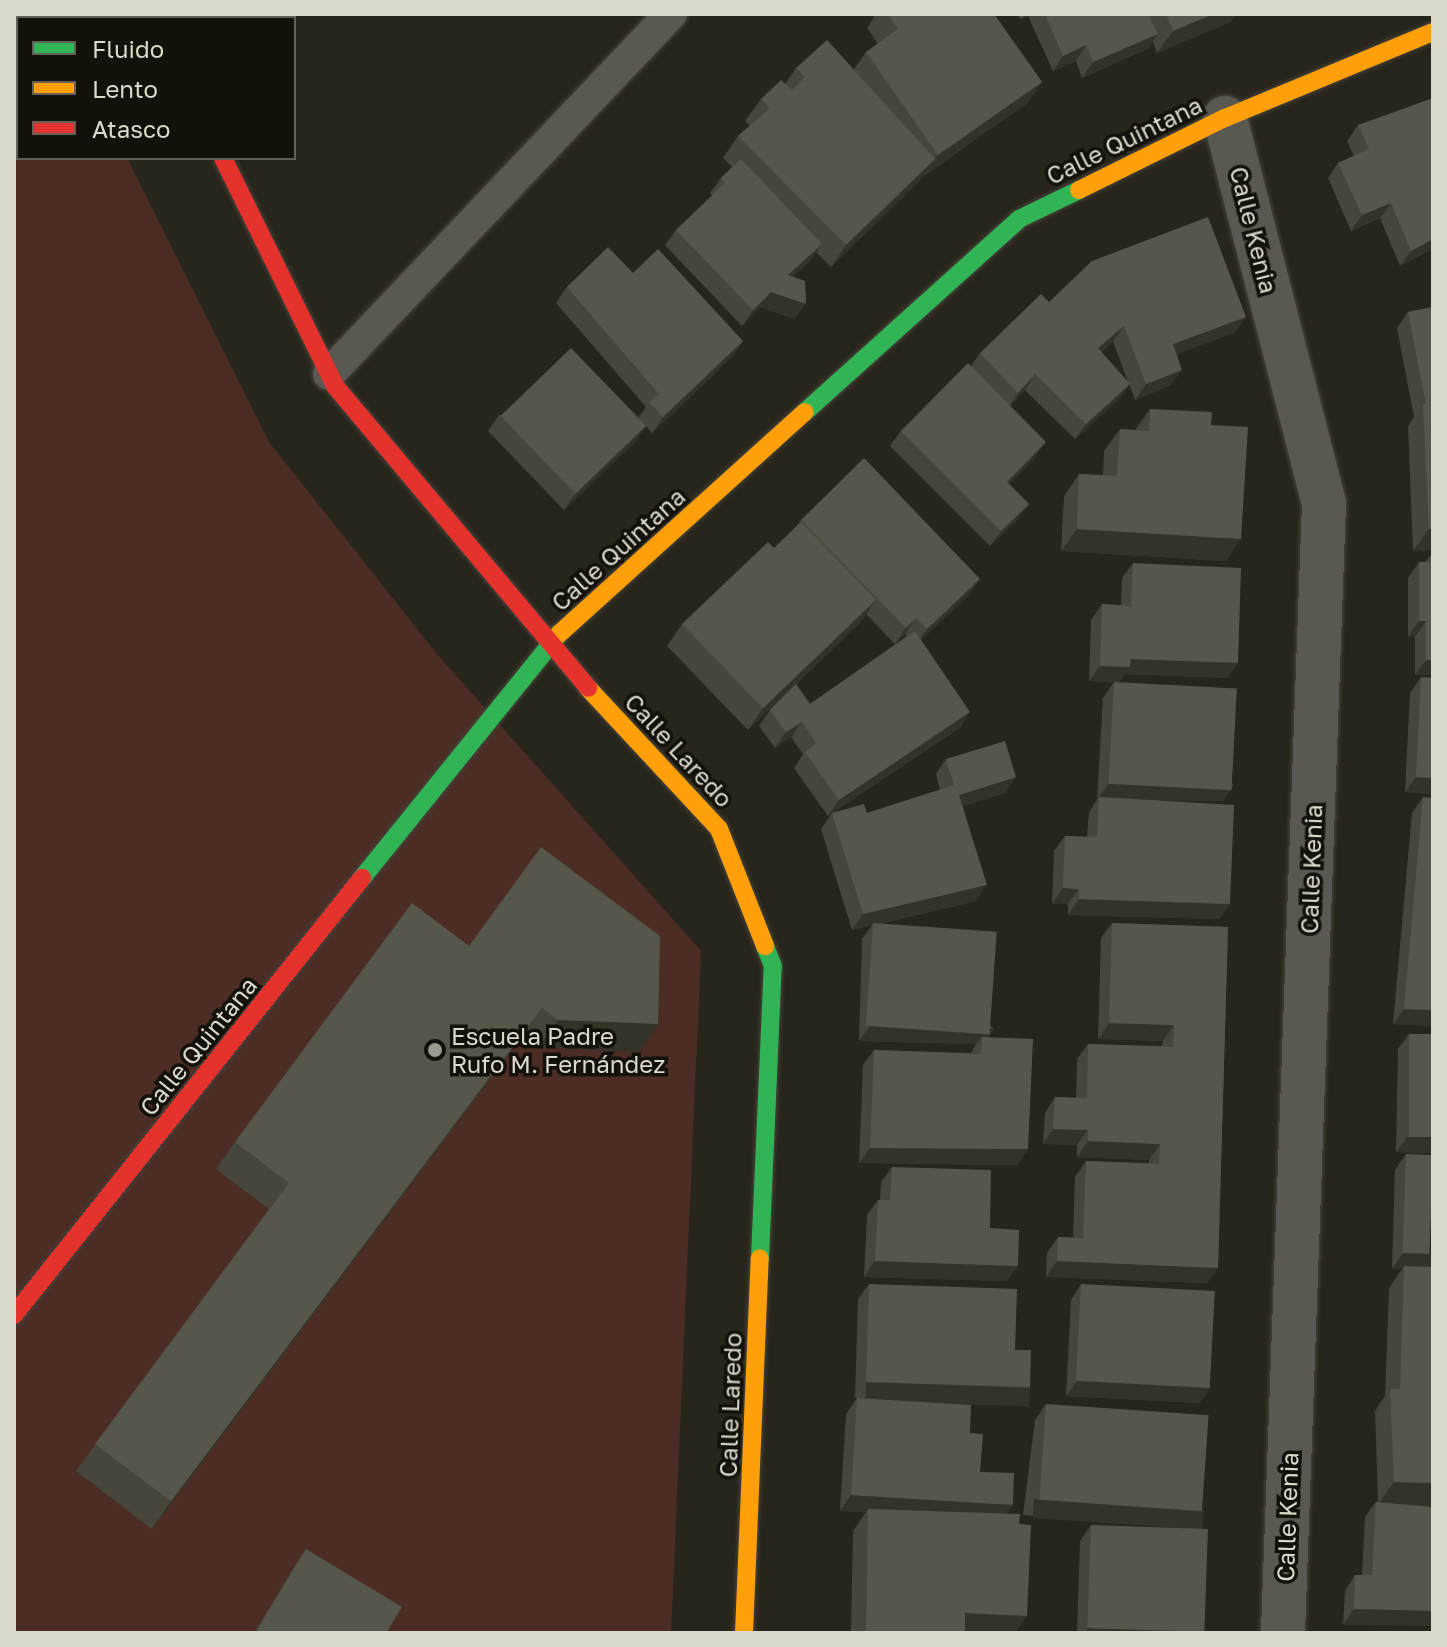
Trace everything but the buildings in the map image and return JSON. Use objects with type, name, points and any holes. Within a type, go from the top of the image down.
[{"type":"street","name":"Calle Quintana","points":[[14,1315],[548,644],[1019,219],[1225,118],[1433,32]]},
{"type":"street","name":"Calle Kenia","points":[[1225,118],[1324,503],[1283,1633]]},
{"type":"street","name":"Calle Laredo","points":[[224,160],[329,374],[548,644],[719,829],[773,966],[744,1633]]},
{"type":"lane","points":[[329,374],[671,14]]},
{"type":"shaded area","points":[[14,14],[36,16],[16,16],[16,160],[128,160],[269,442],[437,654],[701,951],[671,1633],[14,1633]]},
{"type":"traffic: fast","points":[[805,412],[1019,219],[1079,190]]},
{"type":"traffic: fast","points":[[362,878],[559,634]]},
{"type":"traffic: fast","points":[[760,1258],[773,966],[765,946]]},
{"type":"traffic: slow","points":[[1079,190],[1225,118],[1433,32]]},
{"type":"traffic: slow","points":[[559,634],[805,412]]},
{"type":"traffic: slow","points":[[588,688],[719,829],[765,946]]},
{"type":"traffic: slow","points":[[744,1633],[760,1258]]},
{"type":"traffic: jam","points":[[224,160],[335,386],[588,688]]},
{"type":"traffic: jam","points":[[14,1315],[362,878]]},
{"type":"place","name":"Escuela Padre Rufo M. Fernández","points":[[435,1050]]}]
